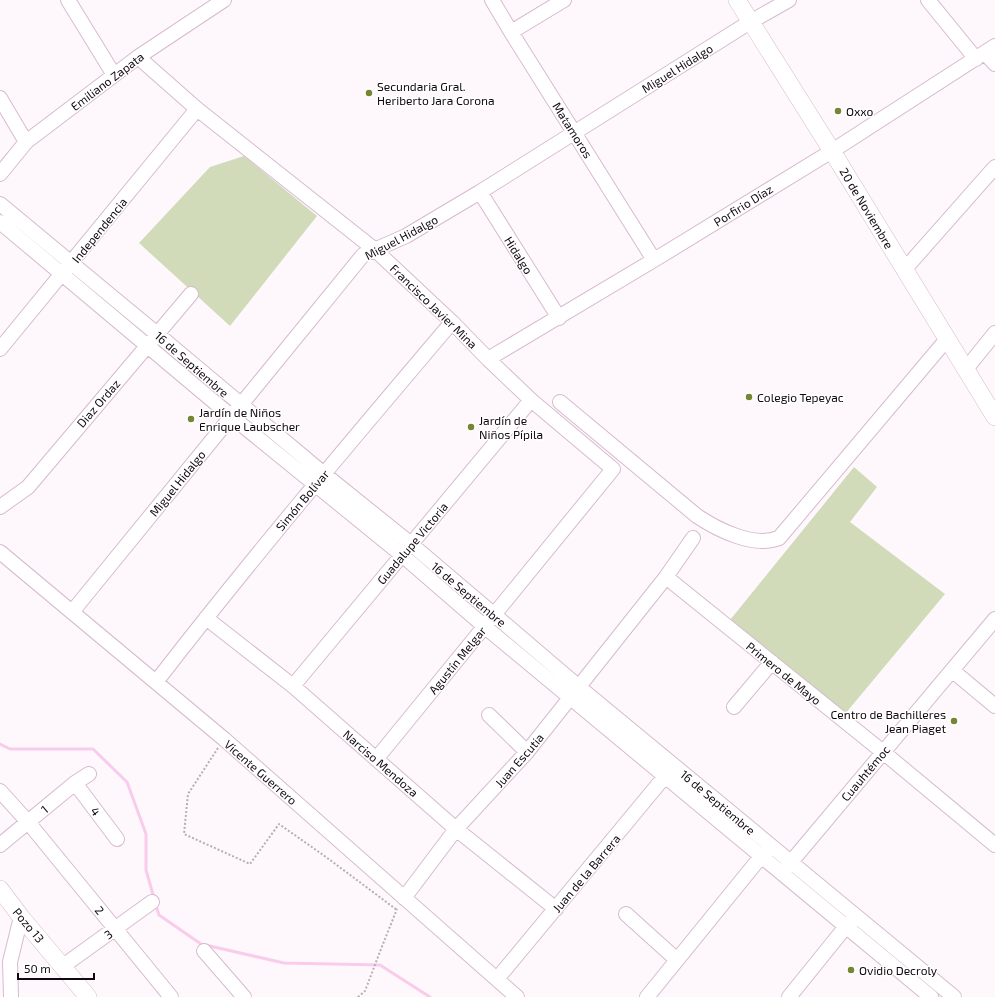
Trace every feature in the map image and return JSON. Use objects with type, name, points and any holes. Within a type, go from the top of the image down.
[{"type":"main road","name":"20 de Noviembre","points":[[736,0],[832,151],[995,417]]},
{"type":"main road","name":"Pozo 13","points":[[1,895],[64,966],[88,997]]},
{"type":"street","points":[[68,0],[114,75]]},
{"type":"street","name":"Emiliano Zapata","points":[[0,174],[26,142],[138,56],[224,0]]},
{"type":"street","name":"Matamoros","points":[[492,0],[510,32],[654,260]]},
{"type":"street","points":[[510,32],[564,0]]},
{"type":"street","name":"Miguel Hidalgo","points":[[72,612],[363,255],[406,236],[480,192],[750,22],[789,0]]},
{"type":"street","points":[[928,0],[995,64]]},
{"type":"street","name":"Porfirio Díaz","points":[[488,359],[559,318],[832,151],[985,53]]},
{"type":"street","name":"Francisco Javier Mina","points":[[138,56],[197,109],[374,249],[532,400],[614,469]]},
{"type":"street","points":[[0,98],[26,142]]},
{"type":"street","name":"Independencia","points":[[0,349],[197,109]]},
{"type":"street","points":[[904,270],[995,167]]},
{"type":"street","name":"Hidalgo","points":[[480,192],[559,318]]},
{"type":"street","name":"16 de Septiembre","points":[[0,204],[148,345],[236,411],[324,474],[411,544],[494,614],[575,692]]},
{"type":"street","name":"16 de Septiembre","points":[[0,222],[157,334],[314,485],[402,555],[484,626],[575,692],[766,850],[787,868],[846,926],[929,996],[938,984]]},
{"type":"street","name":"Diaz Ordaz","points":[[0,507],[28,488],[192,294]]},
{"type":"street","name":"Simón Bolívar","points":[[156,682],[314,485],[452,322]]},
{"type":"street","points":[[966,369],[995,333]]},
{"type":"street","points":[[560,402],[697,516],[712,526],[745,539],[772,541],[779,538],[947,339]]},
{"type":"street","name":"Guadalupe Victoria","points":[[293,686],[532,400]]},
{"type":"street","name":"Agustín Melgar","points":[[376,758],[614,469]]},
{"type":"street","name":"Juan Escutia","points":[[404,898],[456,829],[527,752],[666,577],[693,538]]},
{"type":"street","name":"Vicente Guerrero","points":[[0,552],[224,739],[517,997]]},
{"type":"street","name":"Primero de Mayo","points":[[666,577],[883,752],[995,845]]},
{"type":"street","name":"Narciso Mendoza","points":[[206,618],[293,686],[456,829],[556,909]]},
{"type":"street","name":"Cuauhtémoc","points":[[787,868],[995,619]]},
{"type":"street","points":[[734,707],[772,662]]},
{"type":"street","points":[[953,671],[995,706]]},
{"type":"street","points":[[489,715],[527,752]]},
{"type":"street","name":"Juan de la Barrera","points":[[497,979],[670,771]]},
{"type":"street","name":"1","points":[[0,845],[75,783],[89,774]]},
{"type":"street","name":"4","points":[[75,783],[117,839]]},
{"type":"street","name":"2","points":[[0,791],[28,822],[171,997]]},
{"type":"street","points":[[647,997],[766,850]]},
{"type":"street","name":"16 de Septiembre","points":[[787,868],[855,915],[954,997]]},
{"type":"street","name":"3","points":[[64,966],[152,902]]},
{"type":"street","points":[[626,914],[677,960]]},
{"type":"street","points":[[789,997],[855,915]]},
{"type":"street","points":[[12,997],[5,958],[21,917]]},
{"type":"street","points":[[204,951],[243,997]]},
{"type":"path","points":[[224,739],[188,794],[184,834],[250,864],[279,824],[397,910]]},
{"type":"path","points":[[358,997],[365,991],[397,910],[404,898]]},
{"type":"green space","points":[[244,156],[317,216],[230,326],[139,243],[210,167]]},
{"type":"green space","points":[[854,467],[877,487],[850,522],[945,594],[845,714],[730,620]]},
{"type":"waterway","points":[[0,744],[10,749],[93,749],[127,782],[146,834],[146,870],[154,898]]},
{"type":"waterway","points":[[155,903],[159,915],[201,944],[284,963],[380,965],[430,997]]},
{"type":"place","name":"Secundaria Gral. Heriberto Jara Corona","points":[[369,93]]},
{"type":"place","name":"Oxxo","points":[[838,111]]},
{"type":"place","name":"Colegio Tepeyac","points":[[749,397]]},
{"type":"place","name":"Jardín de Niños Enrique Laubscher","points":[[191,419]]},
{"type":"place","name":"Jardín de Niños Pípila","points":[[471,427]]},
{"type":"place","name":"Centro de Bachilleres Jean Piaget","points":[[954,721]]},
{"type":"place","name":"Ovidio Decroly","points":[[851,970]]}]
